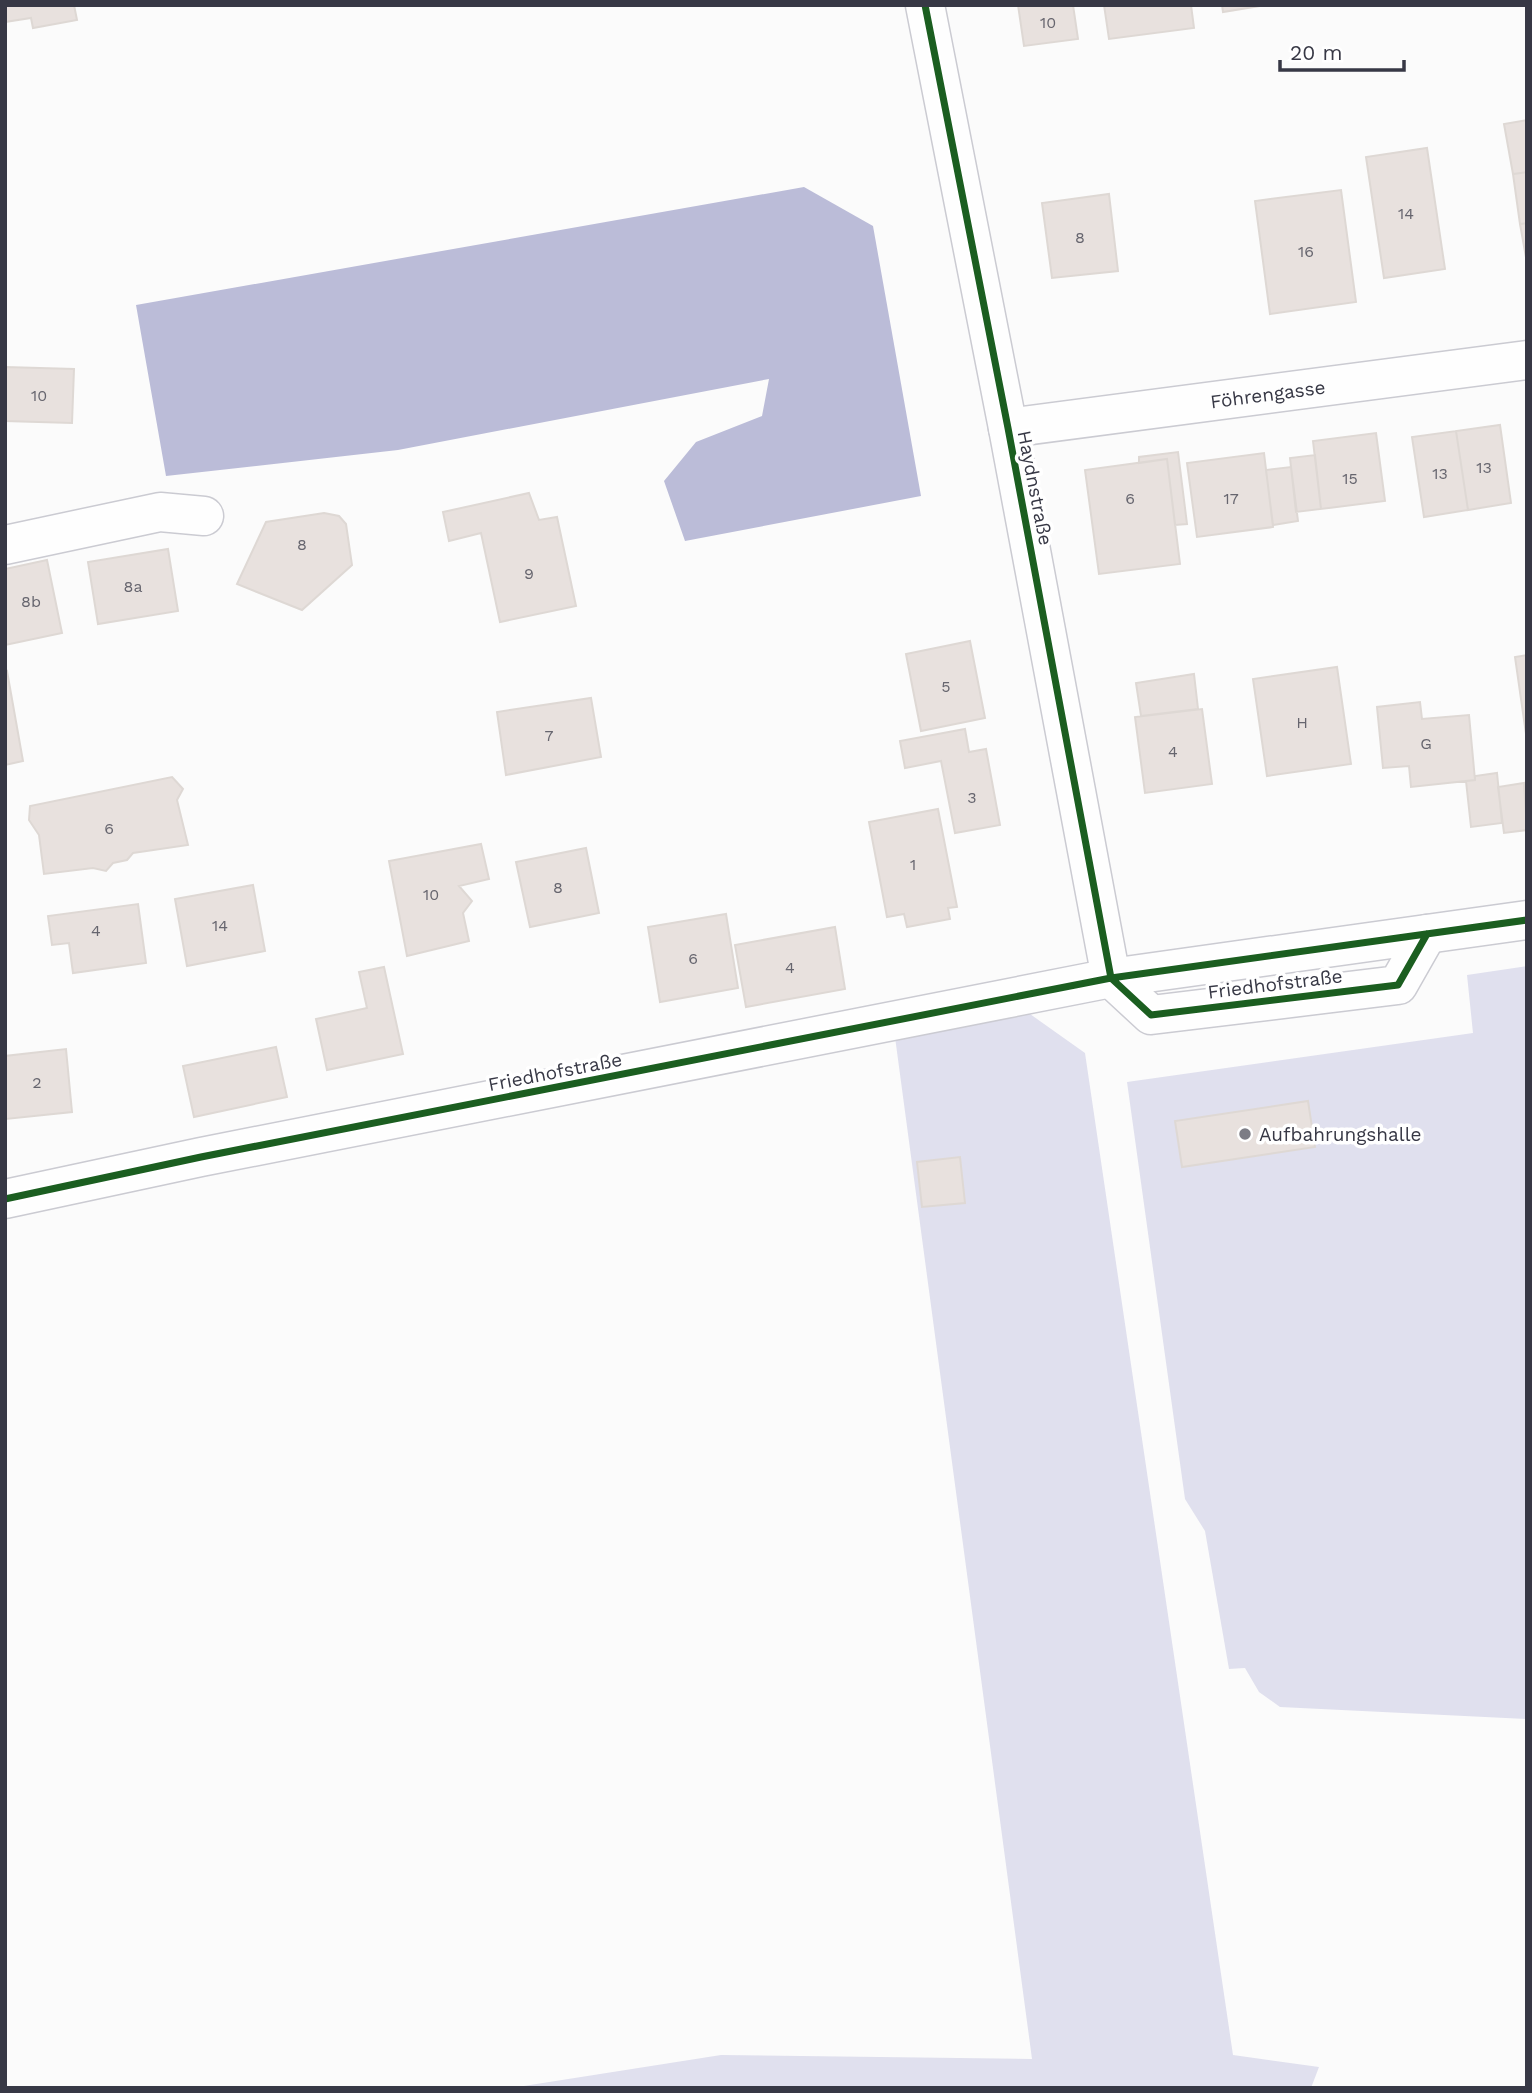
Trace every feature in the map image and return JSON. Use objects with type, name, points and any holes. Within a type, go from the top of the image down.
[{"type":"street","name":"Haydnstraße","points":[[925,5],[1008,428],[1111,978]]},
{"type":"street","name":"Föhrengasse","points":[[1008,428],[1527,359]]},
{"type":"street","points":[[5,545],[160,512],[204,516]]},
{"type":"street","name":"Friedhofstraße","points":[[5,1199],[201,1157],[1111,978],[1527,920]]},
{"type":"shaded area","points":[[1527,966],[1527,1719],[1280,1707],[1259,1692],[1245,1668],[1229,1669],[1205,1531],[1185,1499],[1127,1082],[1473,1033],[1467,975]]},
{"type":"shaded area","points":[[1030,1014],[1085,1053],[1233,2055],[1319,2067],[1311,2088],[511,2088],[721,2055],[1032,2059],[895,1037]]},
{"type":"water","points":[[804,187],[873,226],[921,496],[685,541],[664,481],[696,442],[762,416],[769,379],[398,450],[166,476],[136,305]]},
{"type":"building","points":[[5,5],[74,5],[77,20],[33,28],[31,18],[5,22]]},
{"type":"building","points":[[1018,5],[1073,5],[1078,39],[1024,46]]},
{"type":"building","points":[[1104,5],[1191,5],[1194,28],[1109,39]]},
{"type":"building","points":[[1222,5],[1266,5],[1223,12]]},
{"type":"building","points":[[1527,120],[1527,172],[1513,174],[1504,124]]},
{"type":"building","points":[[1427,148],[1445,269],[1384,278],[1366,157]]},
{"type":"building","points":[[1527,172],[1527,223],[1520,224],[1513,174]]},
{"type":"building","points":[[1341,190],[1356,302],[1270,314],[1255,201]]},
{"type":"building","points":[[1109,194],[1118,271],[1052,278],[1042,203]]},
{"type":"building","points":[[1527,223],[1527,263],[1520,224]]},
{"type":"building","points":[[5,367],[74,369],[72,423],[5,421]]},
{"type":"building","points":[[1500,425],[1511,503],[1468,510],[1456,431]]},
{"type":"building","points":[[1456,431],[1468,510],[1424,517],[1412,437]]},
{"type":"building","points":[[1376,433],[1385,501],[1321,509],[1313,441]]},
{"type":"building","points":[[1178,452],[1187,524],[1175,525],[1167,459],[1139,463],[1139,457]]},
{"type":"building","points":[[1264,453],[1273,527],[1197,537],[1187,463]]},
{"type":"building","points":[[1315,455],[1321,509],[1296,512],[1290,458]]},
{"type":"building","points":[[1167,459],[1180,564],[1099,574],[1085,470]]},
{"type":"building","points":[[1291,467],[1298,521],[1273,525],[1266,470]]},
{"type":"building","points":[[529,493],[539,520],[557,517],[576,606],[500,622],[481,533],[449,541],[443,512]]},
{"type":"building","points":[[324,513],[339,516],[346,524],[352,565],[302,610],[237,584],[266,522]]},
{"type":"building","points":[[168,549],[178,611],[98,624],[88,562]]},
{"type":"building","points":[[47,560],[62,633],[5,645],[5,569]]},
{"type":"building","points":[[970,641],[985,718],[921,731],[906,654]]},
{"type":"building","points":[[1527,655],[1527,741],[1515,657]]},
{"type":"building","points":[[1337,667],[1351,764],[1267,776],[1253,679]]},
{"type":"building","points":[[7,671],[23,761],[5,765],[5,672]]},
{"type":"building","points":[[1194,674],[1198,709],[1141,716],[1136,683]]},
{"type":"building","points":[[591,698],[601,757],[506,775],[497,712]]},
{"type":"building","points":[[1420,702],[1422,719],[1469,715],[1475,780],[1411,787],[1409,766],[1383,768],[1377,707]]},
{"type":"building","points":[[1202,709],[1212,784],[1145,793],[1135,717]]},
{"type":"building","points":[[965,729],[969,752],[986,749],[1000,825],[955,833],[941,761],[905,768],[900,741]]},
{"type":"building","points":[[1497,773],[1502,823],[1471,827],[1466,781],[1475,780],[1475,776]]},
{"type":"building","points":[[172,777],[183,789],[177,800],[188,845],[133,853],[127,860],[113,863],[106,871],[93,868],[44,874],[39,835],[29,820],[30,806]]},
{"type":"building","points":[[1524,783],[1527,830],[1504,833],[1498,787]]},
{"type":"building","points":[[938,809],[957,907],[948,908],[950,919],[907,927],[904,914],[887,917],[869,822]]},
{"type":"building","points":[[481,844],[489,879],[459,886],[472,901],[463,913],[469,941],[407,956],[389,861]]},
{"type":"building","points":[[586,848],[599,913],[530,927],[516,862]]},
{"type":"building","points":[[253,885],[265,951],[187,966],[175,899]]},
{"type":"building","points":[[138,904],[146,963],[73,973],[69,943],[52,945],[48,916]]},
{"type":"building","points":[[726,914],[738,988],[660,1002],[648,927]]},
{"type":"building","points":[[835,927],[845,989],[746,1007],[735,945]]},
{"type":"building","points":[[384,967],[403,1054],[327,1070],[316,1019],[367,1008],[359,972]]},
{"type":"building","points":[[276,1047],[287,1097],[194,1117],[183,1066]]},
{"type":"building","points":[[66,1049],[72,1112],[6,1119],[5,1056]]},
{"type":"building","name":"Aufbahrungshalle","points":[[1308,1101],[1315,1147],[1182,1167],[1175,1121]]},
{"type":"building","points":[[960,1157],[965,1203],[922,1207],[917,1162]]},
{"type":"cycle path","points":[[925,5],[1008,428],[1111,978]]},
{"type":"cycle path","points":[[5,1199],[201,1157],[1111,978],[1527,920]]},
{"type":"cycle path","points":[[1111,978],[1151,1015],[1398,985],[1427,934]]},
{"type":"place","name":"Aufbahrungshalle","points":[[1245,1134]]}]
